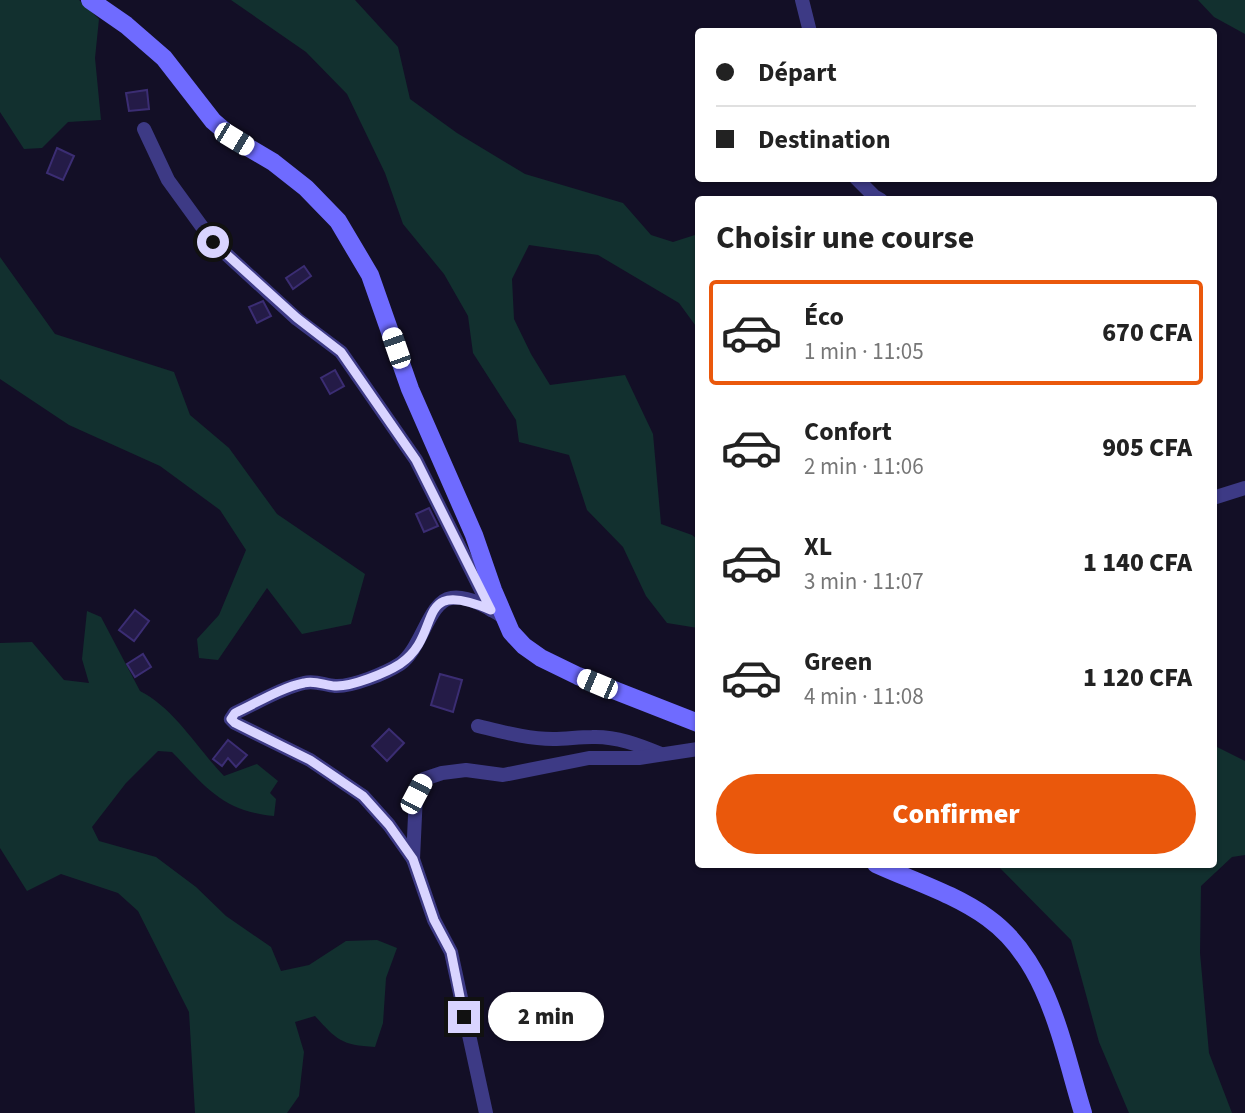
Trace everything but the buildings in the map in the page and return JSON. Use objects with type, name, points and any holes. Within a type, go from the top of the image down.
[{"type":"street","points":[[90,0],[126,25],[164,58],[213,121],[234,139],[273,162],[306,188],[338,221],[370,275],[410,389],[474,535],[498,614]]},
{"type":"street","points":[[802,0],[809,28]]},
{"type":"street","points":[[144,129],[169,180],[213,242],[297,318],[341,352],[416,460],[498,614],[524,646],[578,676],[695,722]]},
{"type":"street","points":[[860,182],[874,196]]},
{"type":"street","points":[[1217,497],[1245,488]]},
{"type":"street","points":[[486,1113],[451,952],[434,920],[413,859],[389,825],[363,796],[310,760],[232,722],[232,716],[306,682],[348,686],[393,668],[402,663],[416,648],[442,601],[463,598],[498,614]]},
{"type":"street","points":[[478,726],[527,737],[595,737],[619,740],[662,755]]},
{"type":"street","points":[[413,859],[416,794],[424,779],[466,770],[503,775],[526,773],[589,758],[626,758],[695,750]]},
{"type":"street","points":[[885,868],[962,902],[987,917],[1009,936],[1029,961],[1043,987],[1083,1113]]},
{"type":"green space","points":[[0,0],[79,0],[99,19],[95,58],[101,120],[68,122],[42,148],[24,149],[0,112]]},
{"type":"green space","points":[[231,0],[355,0],[398,47],[410,99],[457,133],[525,174],[623,203],[651,235],[673,242],[695,235],[695,325],[679,303],[598,255],[529,245],[512,279],[514,319],[550,385],[625,375],[653,434],[661,524],[695,538],[695,628],[667,623],[646,596],[623,547],[587,510],[569,455],[519,442],[516,420],[473,353],[468,316],[444,274],[403,224],[385,173],[347,94],[306,52]]},
{"type":"green space","points":[[1198,0],[1245,0],[1245,34],[1214,17]]},
{"type":"green space","points":[[0,257],[55,334],[174,372],[190,415],[229,448],[277,514],[365,574],[351,624],[302,634],[267,588],[218,660],[199,658],[197,639],[219,615],[246,550],[220,510],[160,466],[69,425],[0,379]]},
{"type":"green space","points":[[87,611],[101,617],[140,691],[174,718],[224,776],[257,764],[278,781],[270,793],[276,799],[274,816],[256,813],[241,809],[216,795],[172,752],[158,751],[126,783],[92,827],[99,841],[156,857],[196,887],[226,916],[271,947],[281,971],[309,965],[346,941],[377,940],[397,948],[386,978],[383,1023],[375,1047],[354,1045],[340,1040],[315,1016],[295,1022],[304,1052],[299,1096],[287,1113],[195,1113],[189,1012],[138,911],[118,893],[61,874],[27,891],[0,848],[0,643],[32,642],[64,680],[89,683],[82,659]]},
{"type":"green space","points":[[1217,747],[1245,761],[1245,855],[1232,857],[1201,886],[1200,953],[1209,1053],[1232,1113],[1129,1113],[1099,1042],[1071,940],[1000,868],[1217,868]]},
{"type":"route","points":[[213,242],[297,318],[341,352],[416,460],[491,610],[463,598],[442,601],[416,648],[402,663],[348,686],[316,682],[299,684],[235,713],[231,719],[232,722],[310,760],[363,796],[389,825],[413,859],[434,920],[451,952],[464,1017]]}]
